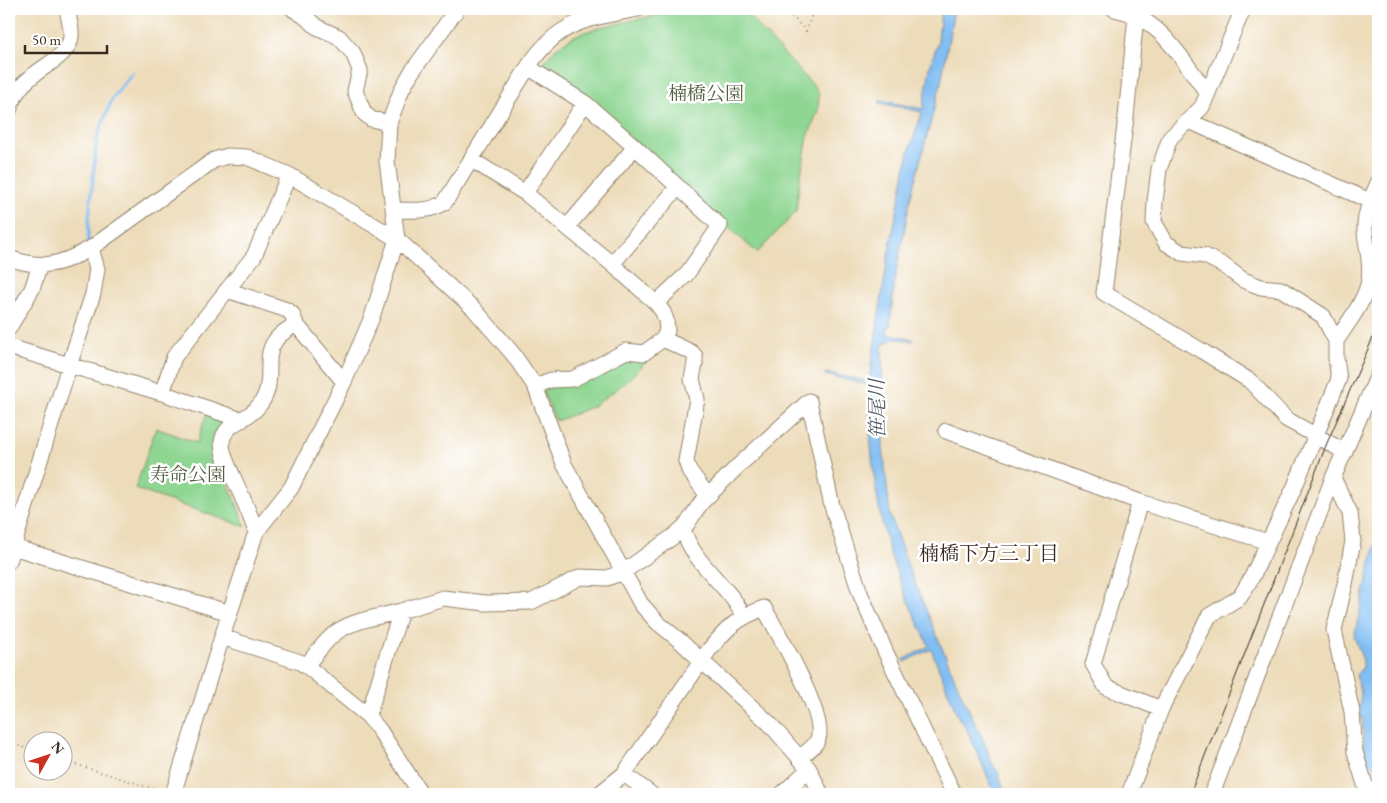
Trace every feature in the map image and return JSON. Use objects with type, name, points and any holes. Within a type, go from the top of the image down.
[{"type":"street","points":[[9,111],[19,89],[28,79],[61,54],[69,45],[72,35],[67,9]]},
{"type":"street","points":[[293,9],[317,27],[338,38],[353,53],[360,70],[355,91],[364,113],[371,119],[389,123]]},
{"type":"street","points":[[168,793],[256,532],[291,488],[344,382],[372,316],[397,239],[387,160],[389,123],[402,89],[411,73],[457,9]]},
{"type":"street","points":[[393,210],[437,208],[446,202],[528,67],[544,46],[564,29],[589,18],[638,9]]},
{"type":"street","points":[[1114,9],[1147,21],[1179,52],[1188,68],[1207,92]]},
{"type":"street","points":[[1129,794],[1161,710],[1209,616],[1240,597],[1268,542],[1295,486],[1339,379],[1336,341],[1323,316],[1280,289],[1261,288],[1243,280],[1223,265],[1204,256],[1182,253],[1166,242],[1154,222],[1154,202],[1159,170],[1170,138],[1202,107],[1243,9]]},
{"type":"street","points":[[1136,16],[1126,117],[1109,240],[1104,293],[1250,381],[1286,420],[1345,452]]},
{"type":"street","points":[[528,67],[585,103],[720,226],[686,275],[656,303]]},
{"type":"street","points":[[525,193],[585,103]]},
{"type":"street","points":[[1189,121],[1370,201]]},
{"type":"street","points":[[567,227],[635,147]]},
{"type":"street","points":[[9,258],[44,266],[71,259],[91,248],[214,160],[228,156],[247,157],[289,175],[397,239],[474,309],[512,354],[535,386],[564,464],[641,604],[658,623],[770,724],[809,770],[820,794]]},
{"type":"street","points":[[472,160],[525,193],[612,264],[656,303],[666,320],[667,331],[663,339],[644,353],[626,351],[573,379],[551,380],[535,386]]},
{"type":"street","points":[[162,394],[174,357],[254,256],[289,175]]},
{"type":"street","points":[[1336,341],[1361,302],[1369,280],[1370,263],[1365,229],[1370,201],[1378,183]]},
{"type":"street","points":[[612,264],[678,187]]},
{"type":"street","points":[[91,248],[97,269],[93,294],[65,365],[11,554],[230,613]]},
{"type":"street","points":[[9,328],[32,289],[40,265]]},
{"type":"street","points":[[227,290],[288,310],[296,324],[344,382]]},
{"type":"street","points":[[256,532],[223,450],[222,440],[230,426],[256,410],[266,395],[268,390],[270,350],[274,341],[282,333],[296,324]]},
{"type":"street","points":[[663,339],[691,352],[695,356],[692,379],[697,399],[686,461],[689,470],[708,496]]},
{"type":"street","points":[[9,347],[242,420]]},
{"type":"street","points":[[1212,794],[1333,478],[1378,375]]},
{"type":"street","points":[[306,666],[328,640],[352,624],[444,598],[486,603],[531,602],[580,577],[608,578],[623,572],[683,528],[708,496],[809,401],[832,506],[860,593],[886,653],[954,794]]},
{"type":"street","points":[[946,431],[1140,502],[1268,542]]},
{"type":"street","points":[[1333,478],[1350,513],[1353,541],[1334,630],[1352,712],[1355,752],[1368,794]]},
{"type":"street","points":[[1140,502],[1093,664],[1106,687],[1161,710]]},
{"type":"street","points":[[683,528],[686,541],[693,552],[730,595],[744,616]]},
{"type":"street","points":[[599,794],[624,774],[723,632],[744,616],[764,608],[801,677],[817,720],[818,737],[815,744],[799,758]]},
{"type":"street","points":[[368,716],[402,611]]},
{"type":"street","points":[[222,637],[300,662],[306,666],[368,716],[421,794]]},
{"type":"street","points":[[782,794],[809,770]]},
{"type":"street","points":[[624,774],[651,794]]},
{"type":"path","points":[[785,9],[806,31],[814,9]]},
{"type":"path","points":[[9,743],[22,747]]},
{"type":"path","points":[[72,763],[168,793]]},
{"type":"green space","name":"楠橋公園","points":[[687,9],[742,9],[813,85],[819,94],[818,111],[808,137],[796,212],[757,253],[588,99],[545,69],[544,62],[556,48],[576,35],[600,27]]},
{"type":"green space","points":[[623,357],[647,361],[625,383],[592,407],[556,421],[542,391]]},
{"type":"green space","name":"寿命公園","points":[[206,415],[224,422],[216,437],[217,456],[246,527],[135,489],[156,428],[197,443]]},
{"type":"water","name":"笹尾川","points":[[941,9],[954,9],[941,83],[911,196],[895,278],[890,325],[887,328],[888,337],[891,334],[913,339],[913,341],[893,338],[882,346],[883,447],[890,515],[909,569],[961,693],[991,761],[999,774],[1005,794],[995,794],[966,727],[959,719],[931,649],[905,662],[903,660],[929,646],[900,583],[882,525],[873,465],[869,385],[825,375],[826,373],[869,380],[888,256],[909,151],[922,112],[880,103],[880,100],[923,109],[930,67],[938,41]]},
{"type":"water","points":[[1378,533],[1378,771],[1365,755],[1362,720],[1359,711],[1361,694],[1356,675],[1363,667],[1363,661],[1354,636]]},
{"type":"waterway","points":[[88,245],[97,138],[112,99],[133,72]]},
{"type":"tram line","points":[[1190,794],[1327,443],[1378,326]]},
{"type":"district","name":"楠橋下方三丁目","points":[[989,553]]}]
